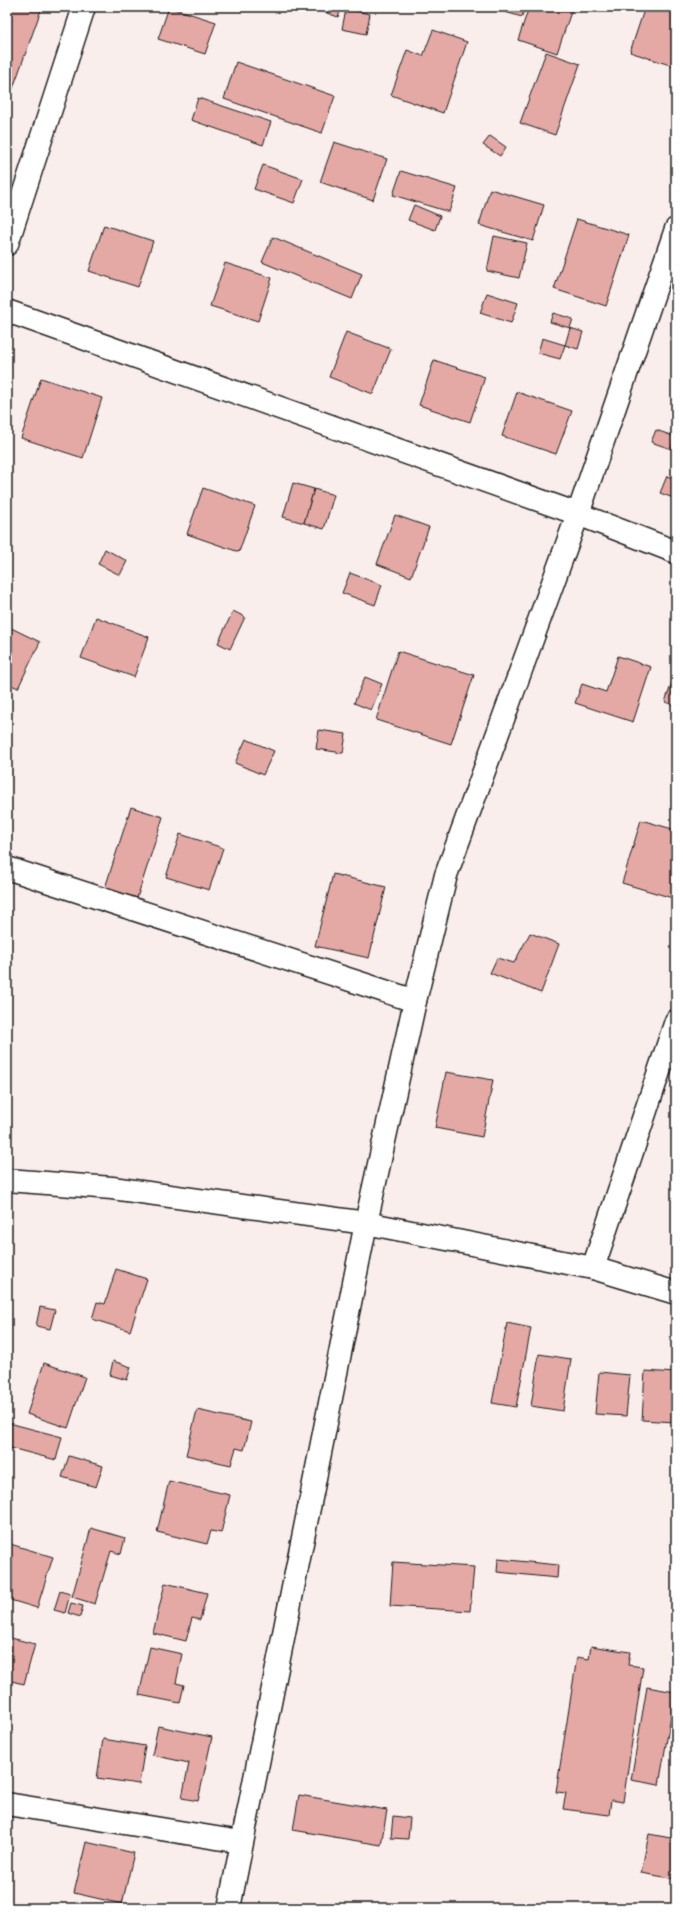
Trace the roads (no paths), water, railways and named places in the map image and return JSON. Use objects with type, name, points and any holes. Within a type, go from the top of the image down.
[{"type":"street","points":[[7,244],[84,7]]},
{"type":"street","points":[[229,1908],[366,1222],[446,875],[578,514],[676,229]]},
{"type":"street","points":[[7,311],[578,514],[676,552]]},
{"type":"street","points":[[7,868],[416,1001]]},
{"type":"street","points":[[593,1268],[676,1021]]},
{"type":"street","points":[[7,1180],[112,1188],[366,1222],[593,1268],[676,1293]]},
{"type":"street","points":[[7,1804],[241,1842]]}]
